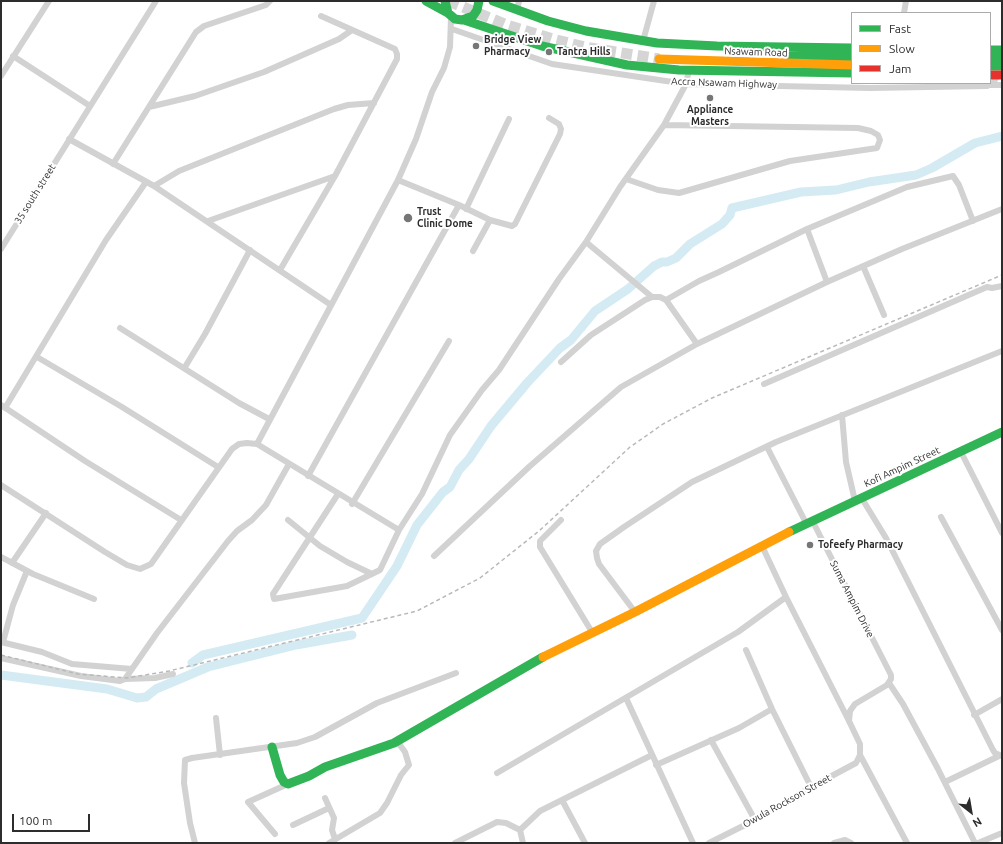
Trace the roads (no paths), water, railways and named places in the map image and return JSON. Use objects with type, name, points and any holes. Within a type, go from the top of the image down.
[{"type":"main road","points":[[426,1],[450,15],[542,46],[627,65],[689,70],[851,73]]},
{"type":"main road","points":[[445,1],[450,15]]},
{"type":"main road","points":[[463,20],[473,16],[478,10],[479,1]]},
{"type":"main road","points":[[493,1],[548,21],[586,31],[643,41],[717,46],[851,48]]},
{"type":"main road","points":[[991,50],[1002,50]]},
{"type":"main road","name":"Nsawam Road","points":[[851,57],[659,55],[851,65]]},
{"type":"main road","points":[[991,58],[1002,58]]},
{"type":"main road","name":"Kofi Ampim Street","points":[[288,784],[325,767],[397,741],[528,665],[592,632],[635,612],[809,522],[1002,432]]},
{"type":"main road","points":[[272,747],[280,775],[284,782],[288,784]]},
{"type":"street","points":[[1,76],[49,1]]},
{"type":"street","name":"35 south street","points":[[1,249],[156,1]]},
{"type":"street","points":[[113,164],[196,32],[204,26],[266,5],[270,1]]},
{"type":"street","points":[[516,10],[520,1]]},
{"type":"street","points":[[643,41],[654,1]]},
{"type":"street","points":[[904,12],[906,1]]},
{"type":"street","points":[[257,444],[398,180],[416,139],[432,92],[444,68],[453,31],[450,15]]},
{"type":"street","points":[[280,270],[335,176],[397,59],[395,50],[321,16]]},
{"type":"street","points":[[453,31],[463,20]]},
{"type":"street","points":[[149,107],[195,96],[264,72],[339,38],[352,30]]},
{"type":"street","name":"Accra Nsawam Highway","points":[[453,31],[552,64],[686,84],[870,88],[1002,84]]},
{"type":"street","points":[[13,56],[90,106]]},
{"type":"street","points":[[338,494],[273,594],[274,599],[347,586],[380,570],[399,530],[422,494],[450,435],[482,390],[499,370],[559,279],[586,242],[626,179],[664,125],[686,84],[689,70]]},
{"type":"street","points":[[991,85],[998,73]]},
{"type":"street","points":[[154,186],[179,171],[334,110],[348,105],[374,103]]},
{"type":"street","points":[[398,180],[459,205],[490,220],[509,226],[515,224],[560,134],[561,128],[559,124],[549,118]]},
{"type":"street","points":[[466,209],[509,119]]},
{"type":"street","points":[[626,179],[658,190],[679,193],[790,161],[877,148],[880,140],[878,136],[871,132],[858,128],[664,125]]},
{"type":"street","points":[[69,139],[154,186],[331,305]]},
{"type":"street","points":[[208,221],[335,176]]},
{"type":"street","points":[[666,300],[699,280],[720,272],[807,229],[907,187],[949,176],[953,176],[959,184],[973,221]]},
{"type":"street","points":[[146,182],[106,240],[37,357],[3,406],[85,460],[181,520]]},
{"type":"street","points":[[308,476],[459,205]]},
{"type":"street","points":[[434,556],[602,402],[621,387],[697,344],[827,282],[1002,208]]},
{"type":"street","points":[[473,250],[490,220]]},
{"type":"street","points":[[807,229],[827,282]]},
{"type":"street","points":[[586,242],[642,287],[652,297]]},
{"type":"street","points":[[185,367],[205,334],[250,250]]},
{"type":"street","points":[[863,266],[884,315]]},
{"type":"street","points":[[764,384],[987,287],[992,288],[1002,286]]},
{"type":"street","points":[[561,362],[591,336],[652,297],[660,297],[666,300],[697,344]]},
{"type":"street","points":[[120,328],[185,367],[239,403],[269,419]]},
{"type":"street","points":[[352,504],[449,341]]},
{"type":"street","points":[[635,612],[598,564],[596,551],[600,544],[692,482],[767,447],[842,415],[1002,351]]},
{"type":"street","points":[[37,357],[122,407],[218,467]]},
{"type":"street","points":[[842,415],[846,462],[858,499],[896,558],[992,750],[1001,756]]},
{"type":"street","points":[[1,485],[105,552],[140,569],[150,564],[232,449],[238,444],[257,444],[352,504],[399,530]]},
{"type":"street","name":"Suma Ampim Drive","points":[[767,447],[891,675],[890,681],[945,782],[976,843]]},
{"type":"street","points":[[961,452],[1002,533]]},
{"type":"street","points":[[125,679],[157,633],[228,541],[237,531],[252,520],[266,505],[289,464]]},
{"type":"street","points":[[12,563],[46,513]]},
{"type":"street","points":[[941,517],[1002,630]]},
{"type":"street","points":[[288,520],[310,538],[347,562],[372,574]]},
{"type":"street","points":[[561,520],[540,541],[540,547],[592,632]]},
{"type":"street","points":[[762,546],[860,744],[860,755],[907,843]]},
{"type":"street","points":[[1,557],[27,571],[94,599]]},
{"type":"street","points":[[27,571],[13,605],[2,642],[42,652],[72,664],[132,669]]},
{"type":"street","points":[[496,773],[738,632],[786,597]]},
{"type":"street","points":[[746,650],[772,710],[810,787]]},
{"type":"street","points":[[1,658],[81,676],[120,681],[125,679],[156,678],[173,674]]},
{"type":"street","points":[[195,843],[187,806],[184,764],[187,759],[297,743],[315,737],[377,703],[456,673]]},
{"type":"street","points":[[849,721],[850,711],[855,704],[890,681]]},
{"type":"street","points":[[626,698],[693,843]]},
{"type":"street","points":[[974,715],[1002,700]]},
{"type":"street","points":[[656,765],[739,728],[772,710]]},
{"type":"street","points":[[216,718],[220,755]]},
{"type":"street","points":[[712,740],[755,820]]},
{"type":"street","points":[[329,843],[380,813],[388,803],[401,775],[409,764],[405,752],[397,741]]},
{"type":"street","points":[[520,830],[540,811],[652,755]]},
{"type":"street","name":"Owula Rockson Street","points":[[712,842],[755,820],[810,787],[856,763],[860,755]]},
{"type":"street","points":[[945,782],[1001,756]]},
{"type":"street","points":[[275,834],[248,802],[288,784]]},
{"type":"street","points":[[325,798],[334,818],[332,830],[335,839]]},
{"type":"street","points":[[562,800],[585,843]]},
{"type":"street","points":[[293,825],[329,808]]},
{"type":"street","points":[[455,843],[497,822],[506,823],[520,830]]},
{"type":"street","points":[[520,830],[523,843]]},
{"type":"street","points":[[976,843],[986,841],[1002,833]]},
{"type":"street","points":[[834,843],[845,840],[851,843]]},
{"type":"waterway","points":[[192,663],[203,655],[362,618],[397,566],[417,525],[443,492],[450,487],[459,470],[469,459],[491,426],[527,383],[560,348],[571,340],[595,311],[628,289],[654,266],[676,258],[690,244],[722,224],[730,215],[732,208],[801,192],[836,190],[869,182],[916,175],[932,168],[975,143],[1002,136]]},
{"type":"waterway","points":[[1,675],[107,689],[137,698],[146,697],[156,689],[208,667],[296,645],[352,635]]},
{"type":"waterway","points":[[189,671],[192,674]]},
{"type":"tunnel","points":[[448,1],[507,25],[556,40],[585,47],[659,59]]},
{"type":"railway","points":[[1,655],[78,674],[127,678],[169,671],[417,611],[480,578],[539,531],[630,447],[663,424],[712,398],[1002,275]]},
{"type":"place","name":"Bridge View Pharmacy","points":[[476,46]]},
{"type":"place","name":"Tantra Hills","points":[[549,52]]},
{"type":"place","name":"Appliance Masters","points":[[710,98]]},
{"type":"place","name":"Trust Clinic Dome","points":[[408,218]]},
{"type":"place","name":"Tofeefy Pharmacy","points":[[810,545]]}]
